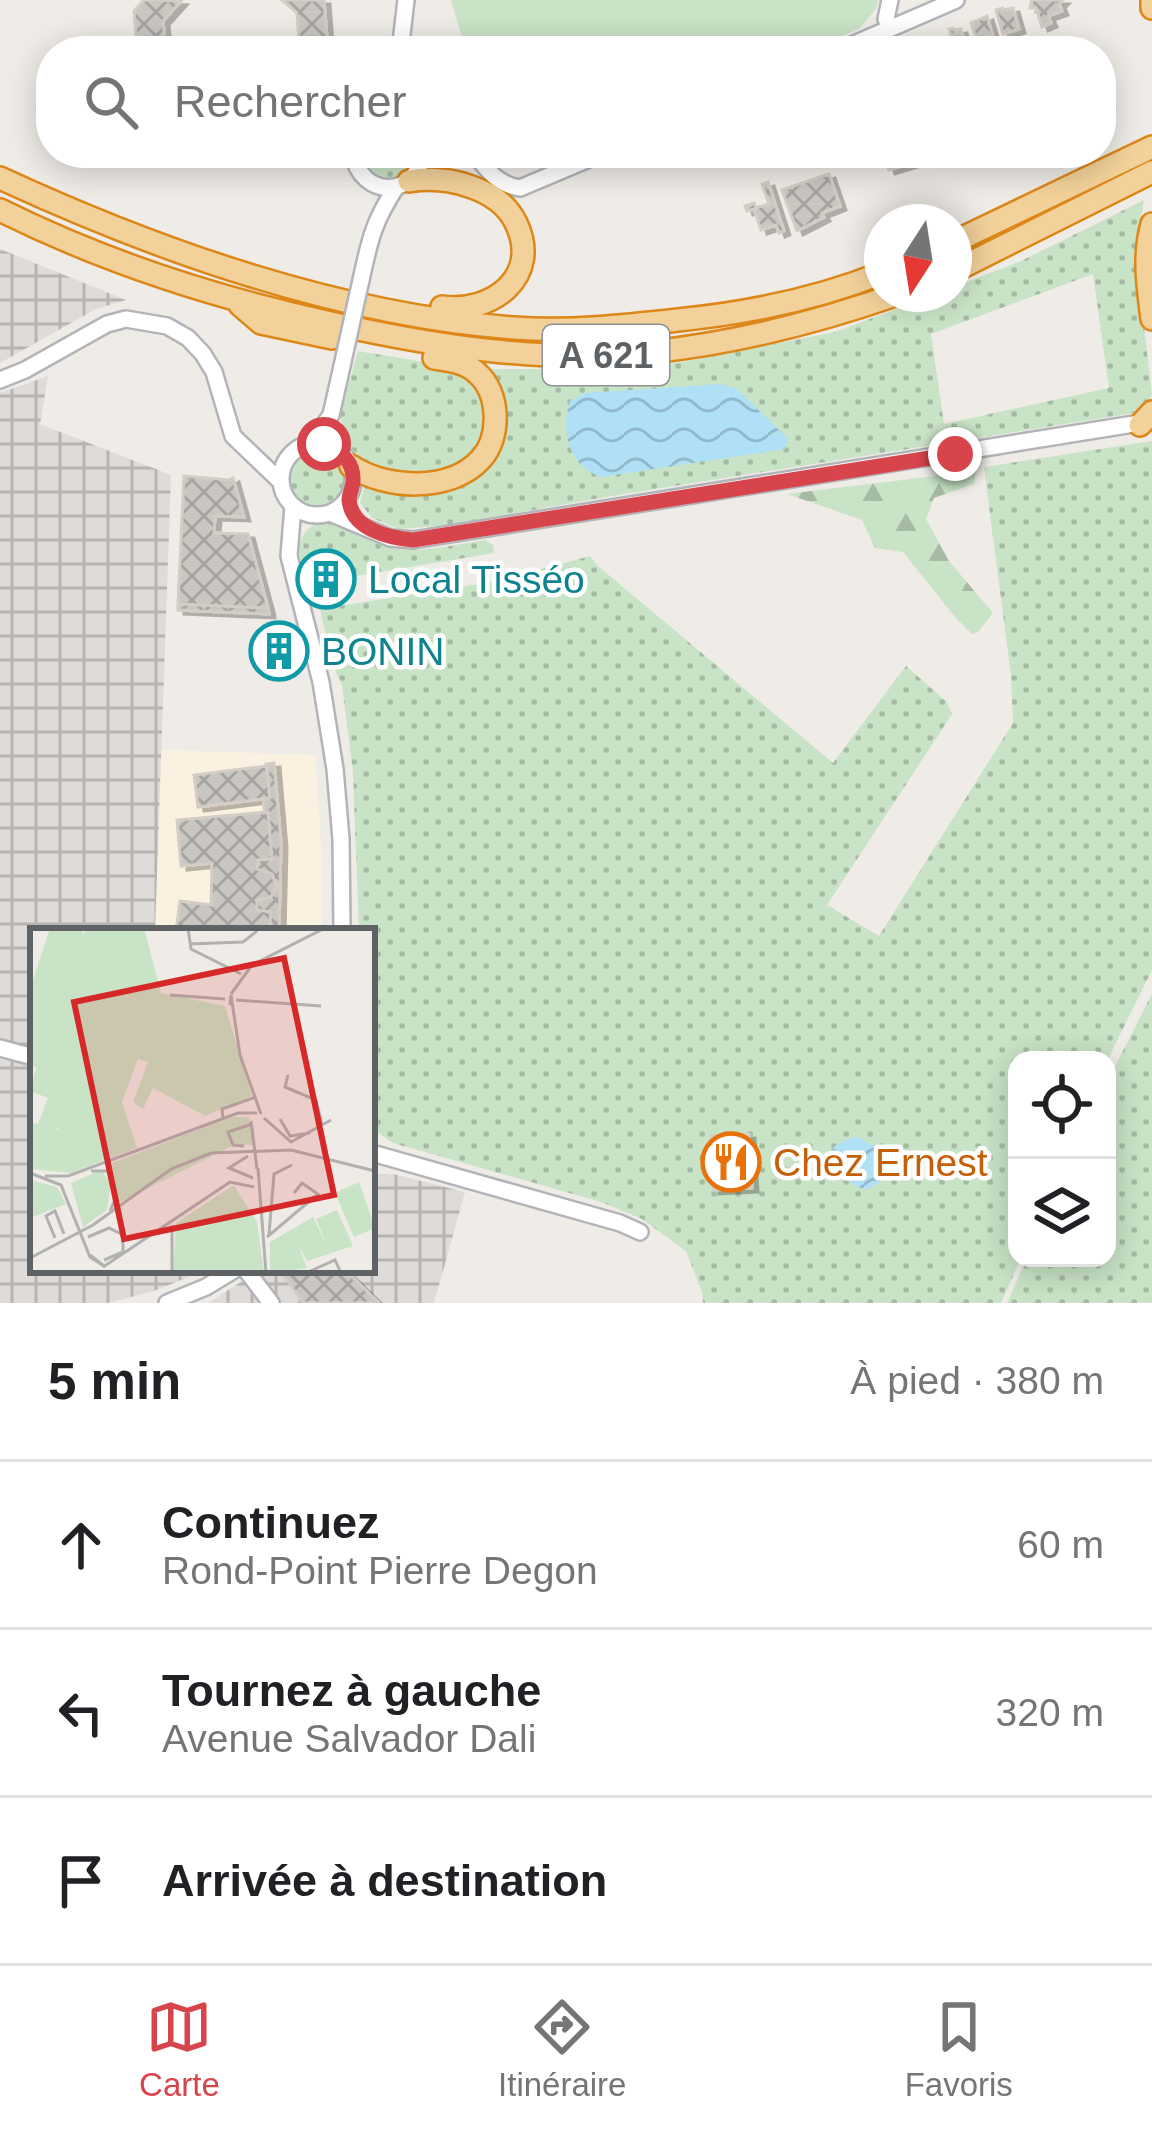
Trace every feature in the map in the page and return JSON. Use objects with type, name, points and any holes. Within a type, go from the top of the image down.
[{"type":"highway","points":[[1116,164],[1152,147]]},
{"type":"highway","points":[[972,233],[1108,168]]},
{"type":"highway","points":[[972,262],[1152,172]]},
{"type":"highway","name":"A 621","points":[[0,178],[128,234],[241,273],[438,320],[518,328],[634,325],[772,307],[864,280]]},
{"type":"highway","points":[[379,307],[401,301],[477,307],[507,289],[523,260],[516,221],[486,195],[432,178],[403,184]]},
{"type":"highway","name":"A 621","points":[[0,210],[116,260],[235,301],[391,336],[500,353],[651,352],[733,340],[864,306]]},
{"type":"highway","points":[[1152,224],[1146,278],[1152,319]]},
{"type":"highway","points":[[235,301],[260,323],[455,361],[478,373],[489,389],[496,412],[489,447],[466,471],[429,482],[396,483],[367,476],[344,457]]},
{"type":"street","points":[[402,36],[406,0]]},
{"type":"street","points":[[890,0],[886,19],[890,29]]},
{"type":"street","points":[[873,36],[956,0]]},
{"type":"street","points":[[357,168],[379,186],[403,184]]},
{"type":"street","points":[[310,444],[331,416],[372,229],[382,207],[419,168]]},
{"type":"street","points":[[488,168],[500,181],[520,188],[567,168]]},
{"type":"street","points":[[364,178],[372,229]]},
{"type":"street","points":[[0,380],[107,324],[126,320],[167,326],[203,354],[214,372],[233,436],[281,482]]},
{"type":"street","points":[[331,416],[353,483],[349,498],[368,528]]},
{"type":"street","points":[[344,457],[324,444],[298,448],[283,469],[281,482],[287,499],[293,506],[390,538],[413,540],[1149,421]]},
{"type":"street","points":[[242,447],[261,457],[289,457]]},
{"type":"street","points":[[291,542],[321,514],[349,498]]},
{"type":"street","points":[[293,506],[289,556],[321,682],[335,769],[342,928]]},
{"type":"street","points":[[0,1048],[30,1056]]},
{"type":"street","points":[[375,1154],[640,1232]]},
{"type":"street","points":[[167,1303],[229,1273]]},
{"type":"street","points":[[248,1273],[271,1303]]},
{"type":"shaded area","points":[[0,249],[126,300],[96,309],[0,363]]},
{"type":"shaded area","points":[[48,376],[40,424],[171,475],[155,928],[30,928],[30,1273],[199,1273],[108,1303],[0,1303],[0,393]]},
{"type":"shaded area","points":[[160,750],[315,755],[322,928],[155,928]]},
{"type":"shaded area","points":[[375,1174],[465,1192],[434,1303],[208,1303],[255,1273],[375,1273]]},
{"type":"green space","points":[[451,0],[878,0],[860,28],[842,36],[462,36]]},
{"type":"green space","points":[[368,168],[407,168],[387,180]]},
{"type":"green space","points":[[1144,200],[1135,252],[1152,394],[1147,407],[1134,413],[450,525],[399,529],[372,518],[360,503],[366,482],[444,487],[502,439],[482,369],[616,369],[677,363],[835,332],[888,312],[972,312],[972,280]],"holes":[[[1093,274],[1109,388],[944,424],[931,334]]]},
{"type":"green space","points":[[358,351],[440,366],[468,379],[479,392],[489,425],[474,455],[442,471],[389,477],[361,461],[344,438],[340,414]]},
{"type":"green space","points":[[1152,441],[1152,970],[1112,1051],[1008,1051],[1008,1267],[1017,1267],[1001,1303],[703,1303],[686,1251],[642,1219],[601,1202],[393,1143],[375,1131],[375,928],[359,928],[353,772],[342,685],[320,609],[497,581],[590,556],[833,763],[906,666],[947,702],[952,714],[827,905],[879,936],[1013,723],[984,467]]},
{"type":"green space","points":[[318,450],[338,458],[346,478],[338,498],[318,506],[298,498],[290,478],[298,458]]},
{"type":"green space","points":[[976,471],[974,484],[934,498],[926,519],[949,561],[993,613],[972,634],[903,552],[875,548],[862,520],[787,494]]},
{"type":"green space","points":[[334,521],[391,548],[431,549],[485,540],[493,545],[494,553],[314,583],[302,563],[302,539],[312,526]]},
{"type":"green space","points":[[1152,994],[1152,1303],[1007,1303],[1023,1267],[1116,1267],[1116,1064]]},
{"type":"water","points":[[721,384],[737,389],[788,439],[785,449],[601,477],[574,456],[567,435],[567,412],[570,401],[585,393]]},
{"type":"water","points":[[857,1137],[876,1147],[883,1157],[881,1181],[869,1188],[859,1188],[824,1166],[835,1146]]},
{"type":"building","points":[[144,0],[181,1],[163,21],[164,36],[136,36],[134,11]]},
{"type":"building","points":[[282,0],[324,0],[327,36],[299,36],[297,13]]},
{"type":"building","points":[[1032,0],[1063,0],[1059,4],[1062,11],[1048,16],[1051,23],[1042,27],[1036,8],[1030,8]]},
{"type":"building","points":[[1013,8],[1019,29],[1003,34],[996,10]]},
{"type":"building","points":[[987,16],[993,36],[975,36],[971,23]]},
{"type":"building","points":[[829,174],[840,206],[797,231],[782,190]]},
{"type":"building","points":[[768,182],[784,231],[779,233],[776,225],[761,230],[754,209],[747,211],[745,206],[769,204],[762,184]]},
{"type":"building","points":[[184,476],[233,478],[244,517],[215,516],[214,533],[248,534],[268,608],[178,604]]},
{"type":"building","points":[[178,604],[268,608],[269,614],[178,610]]},
{"type":"building","points":[[274,763],[281,843],[279,928],[269,928],[271,912],[257,910],[257,901],[271,897],[277,887],[272,874],[257,869],[258,860],[272,859],[268,812],[264,813],[264,799],[270,798],[266,764]]},
{"type":"building","points":[[267,766],[270,798],[198,807],[194,775]]},
{"type":"building","points":[[268,812],[272,859],[258,860],[257,869],[272,874],[277,887],[271,897],[257,901],[257,910],[271,912],[269,928],[176,928],[180,901],[211,905],[212,863],[181,866],[177,820]]},
{"type":"building","name":"Chez Ernest","points":[[749,1134],[752,1188],[713,1190],[711,1136]]},
{"type":"building","points":[[282,1273],[348,1273],[379,1303],[303,1303]]},
{"type":"place","name":"Local Tisséo","points":[[326,579]]},
{"type":"place","name":"BONIN","points":[[279,651]]},
{"type":"place","name":"Chez Ernest","points":[[731,1162]]},
{"type":"route","points":[[324,444],[347,459],[353,474],[350,505],[368,528],[390,538],[413,540],[955,454]]}]
